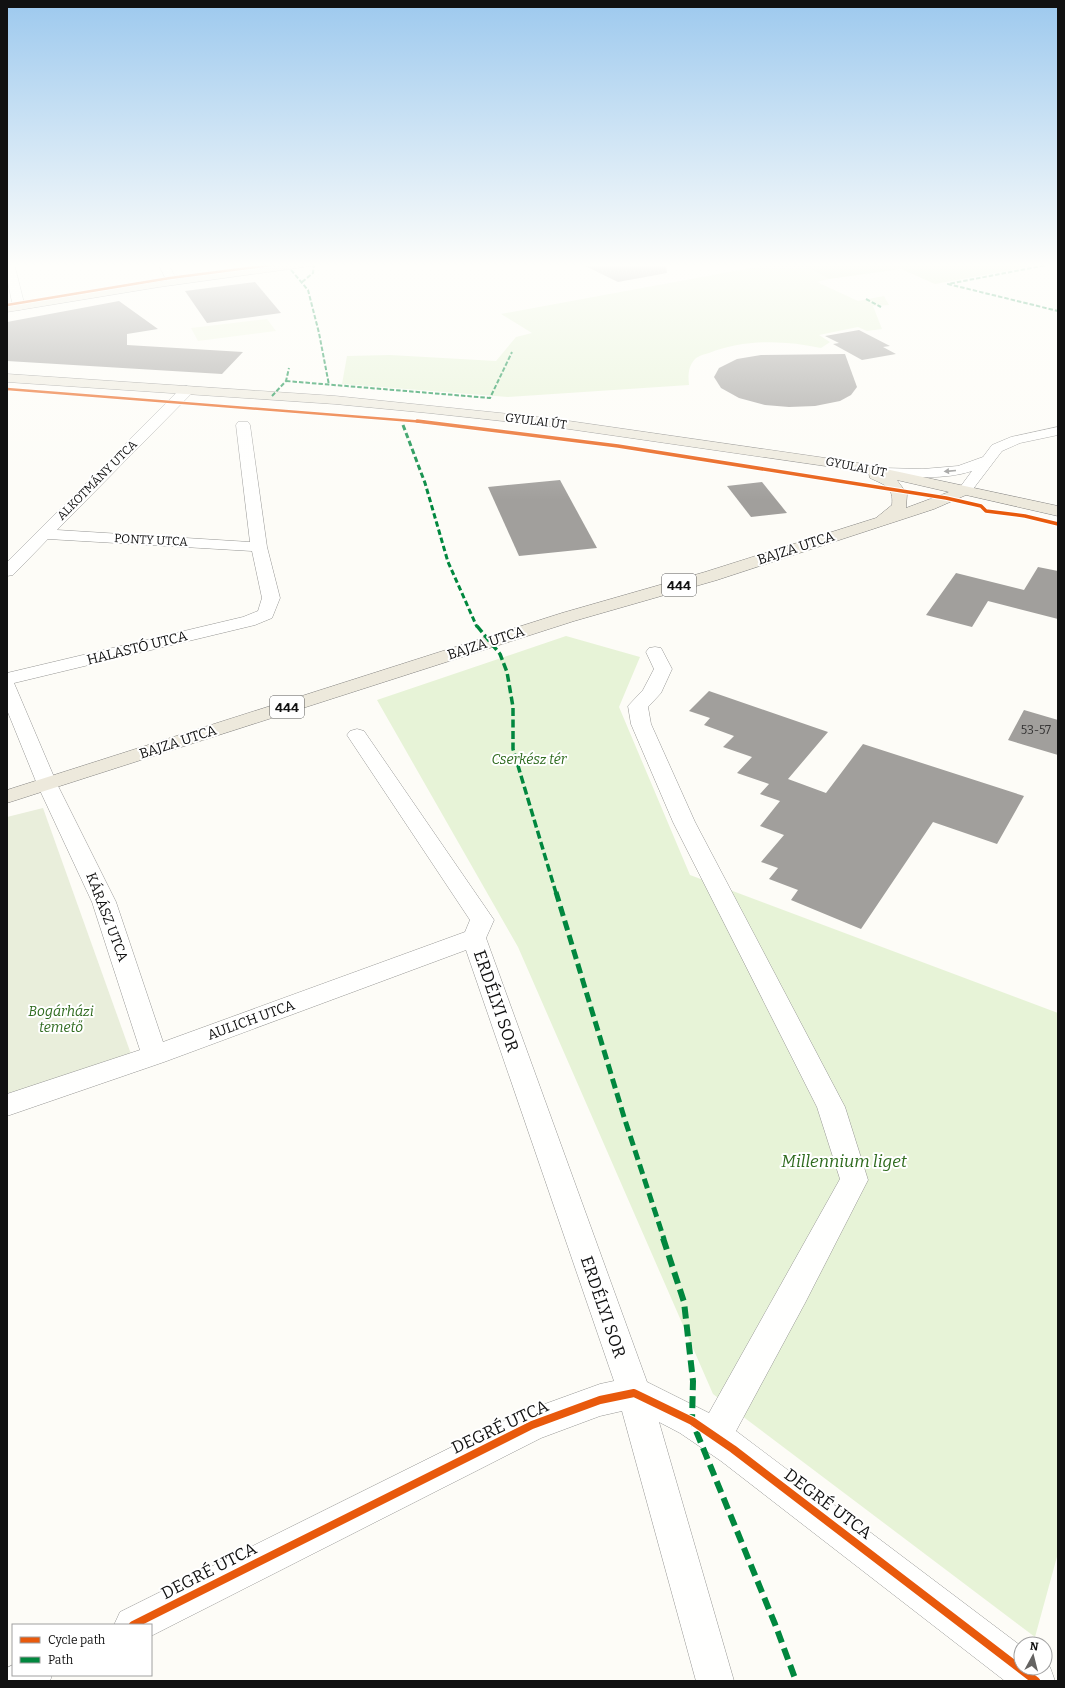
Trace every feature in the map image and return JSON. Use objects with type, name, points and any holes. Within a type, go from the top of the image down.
[{"type":"main road","name":"GYULAI ÚT","points":[[7,378],[437,409],[548,422],[853,466],[1058,512]]},
{"type":"main road","points":[[853,466],[892,483],[899,490],[901,498],[899,507],[881,521]]},
{"type":"main road","name":"BAJZA UTCA","points":[[7,797],[568,617],[710,576],[929,506],[965,490]]},
{"type":"main road","points":[[881,521],[948,508],[981,506],[1058,512]]},
{"type":"street","name":"ALKOTMÁNY UTCA","points":[[7,571],[187,390]]},
{"type":"street","points":[[243,425],[259,547]]},
{"type":"street","points":[[965,490],[997,448],[1016,440],[1058,431]]},
{"type":"street","points":[[883,472],[923,473],[960,470],[988,460]]},
{"type":"street","name":"PONTY UTCA","points":[[43,534],[259,547]]},
{"type":"street","name":"HALASTÓ UTCA","points":[[7,679],[249,621],[266,614],[271,598],[259,547]]},
{"type":"street","points":[[655,652],[662,669],[651,693],[638,706],[640,724],[684,822],[831,1107],[854,1180],[794,1293],[714,1436]]},
{"type":"street","name":"KÁRÁSZ UTCA","points":[[7,686],[47,784],[55,797],[104,902],[155,1055]]},
{"type":"street","name":"ERDÉLYI SOR","points":[[357,735],[478,929],[634,1394],[715,1681]]},
{"type":"street","name":"AULICH UTCA","points":[[7,1105],[155,1055],[478,929]]},
{"type":"street","name":"DEGRÉ UTCA","points":[[135,1624],[532,1425],[600,1400],[634,1394],[692,1421],[733,1449],[1036,1681]]},
{"type":"street","points":[[21,1681],[31,1676]]},
{"type":"green space","points":[[512,342],[830,342],[821,348],[793,343],[765,342],[722,348],[695,359],[689,371],[689,385],[508,397],[342,384],[347,356],[390,355],[496,361]]},
{"type":"green space","name":"Millennium liget","points":[[566,636],[640,657],[619,707],[690,875],[1058,1013],[1058,1553],[1035,1636],[713,1394],[518,947],[377,700]]},
{"type":"green space","name":"Bogárházi temető","points":[[43,808],[131,1054],[7,1094],[7,817]]},
{"type":"building","points":[[7,342],[127,342],[127,345],[243,352],[222,374],[7,361]]},
{"type":"building","points":[[837,342],[882,342],[890,346],[883,347],[896,354],[862,360],[833,344],[839,343]]},
{"type":"building","points":[[845,354],[857,387],[851,395],[840,401],[815,406],[789,407],[765,405],[739,398],[721,388],[714,377],[719,368],[737,359],[761,355]]},
{"type":"building","points":[[560,480],[597,548],[519,556],[488,487]]},
{"type":"building","points":[[762,482],[787,513],[751,517],[727,486]]},
{"type":"building","points":[[1038,567],[1058,571],[1058,619],[988,601],[972,627],[926,615],[956,573],[1024,590]]},
{"type":"building","points":[[709,691],[828,732],[788,779],[826,793],[863,744],[1024,796],[997,844],[933,822],[861,929],[791,900],[798,890],[769,879],[778,868],[761,862],[784,835],[760,826],[780,801],[760,794],[769,784],[737,773],[752,757],[723,747],[734,736],[704,725],[710,718],[689,711]]},
{"type":"building","points":[[1024,710],[1058,720],[1058,755],[1008,740]]},
{"type":"marked path","points":[[321,342],[329,385]]},
{"type":"marked path","points":[[286,381],[490,398],[512,352]]},
{"type":"marked path","points":[[272,396],[286,381],[289,368]]},
{"type":"marked path","points":[[403,425],[425,483],[448,562],[473,619],[479,630],[500,654],[507,672],[513,707],[513,749],[624,1117],[684,1302],[693,1381],[692,1421],[775,1624],[796,1681]]},
{"type":"cycle path","points":[[7,389],[403,419],[618,446],[946,498],[981,506],[986,511],[1025,516],[1058,524]]},
{"type":"cycle path","points":[[135,1624],[532,1425],[600,1400],[634,1393],[692,1421],[733,1449],[1036,1681]]},
{"type":"park label","name":"Cserkész tér","points":[[529,759]]}]
